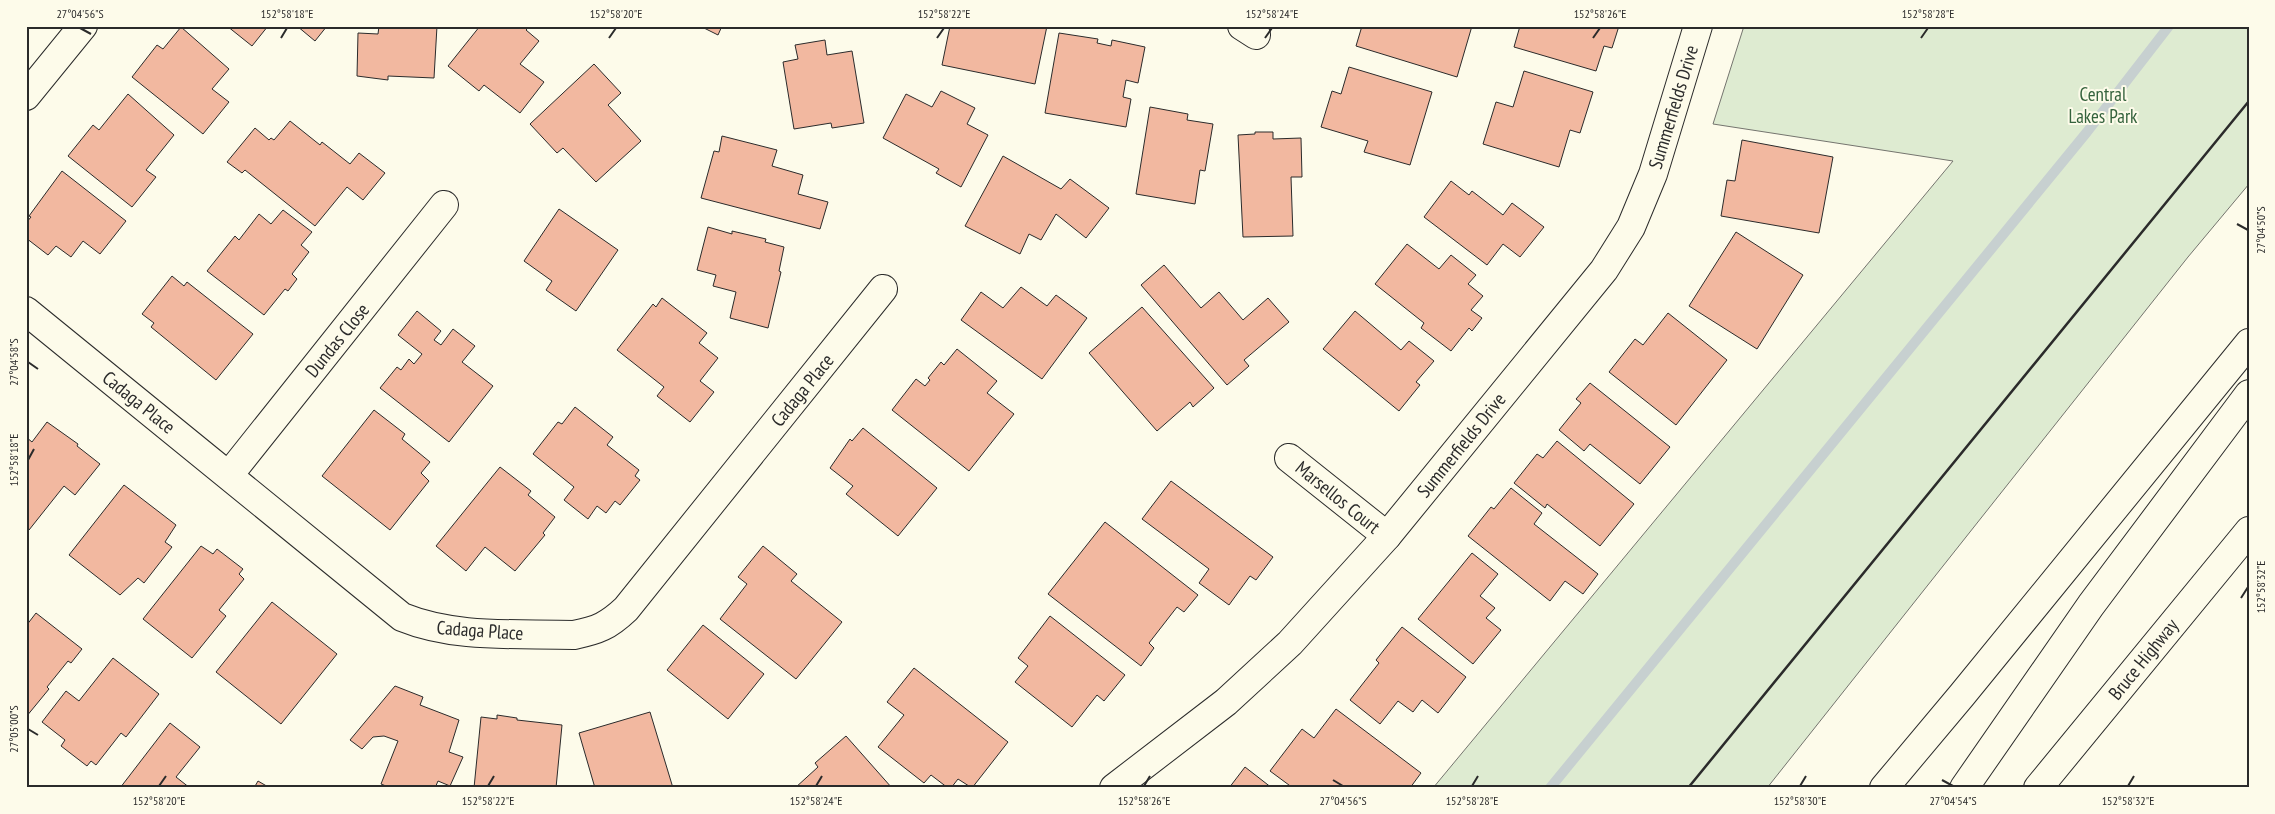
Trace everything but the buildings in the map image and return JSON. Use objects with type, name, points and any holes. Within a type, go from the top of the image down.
[{"type":"main road","points":[[26,96],[83,26]]},
{"type":"main road","name":"Summerfields Drive","points":[[1114,788],[1226,702],[1290,644],[1387,536],[1604,270],[1631,226],[1653,174],[1698,26]]},
{"type":"main road","name":"Dundas Close","points":[[229,474],[444,204]]},
{"type":"main road","name":"Cadaga Place","points":[[26,311],[229,474],[402,617],[425,626],[449,631],[574,635],[594,631],[611,623],[626,609],[883,289]]},
{"type":"main road","points":[[1884,788],[2249,343]]},
{"type":"main road","points":[[1964,788],[2091,605],[2249,394]]},
{"type":"main road","name":"Marsellos Court","points":[[1289,458],[1387,536]]},
{"type":"main road","name":"Bruce Highway","points":[[2038,788],[2249,531]]},
{"type":"green space","name":"Central Lakes Park","points":[[1744,26],[2249,26],[2249,184],[2188,257],[1767,788],[1433,788],[1953,161],[1713,124]]},
{"type":"waterway","points":[[1550,788],[2087,132],[2169,26]]},
{"type":"wall","points":[[1688,788],[2249,101]]}]
